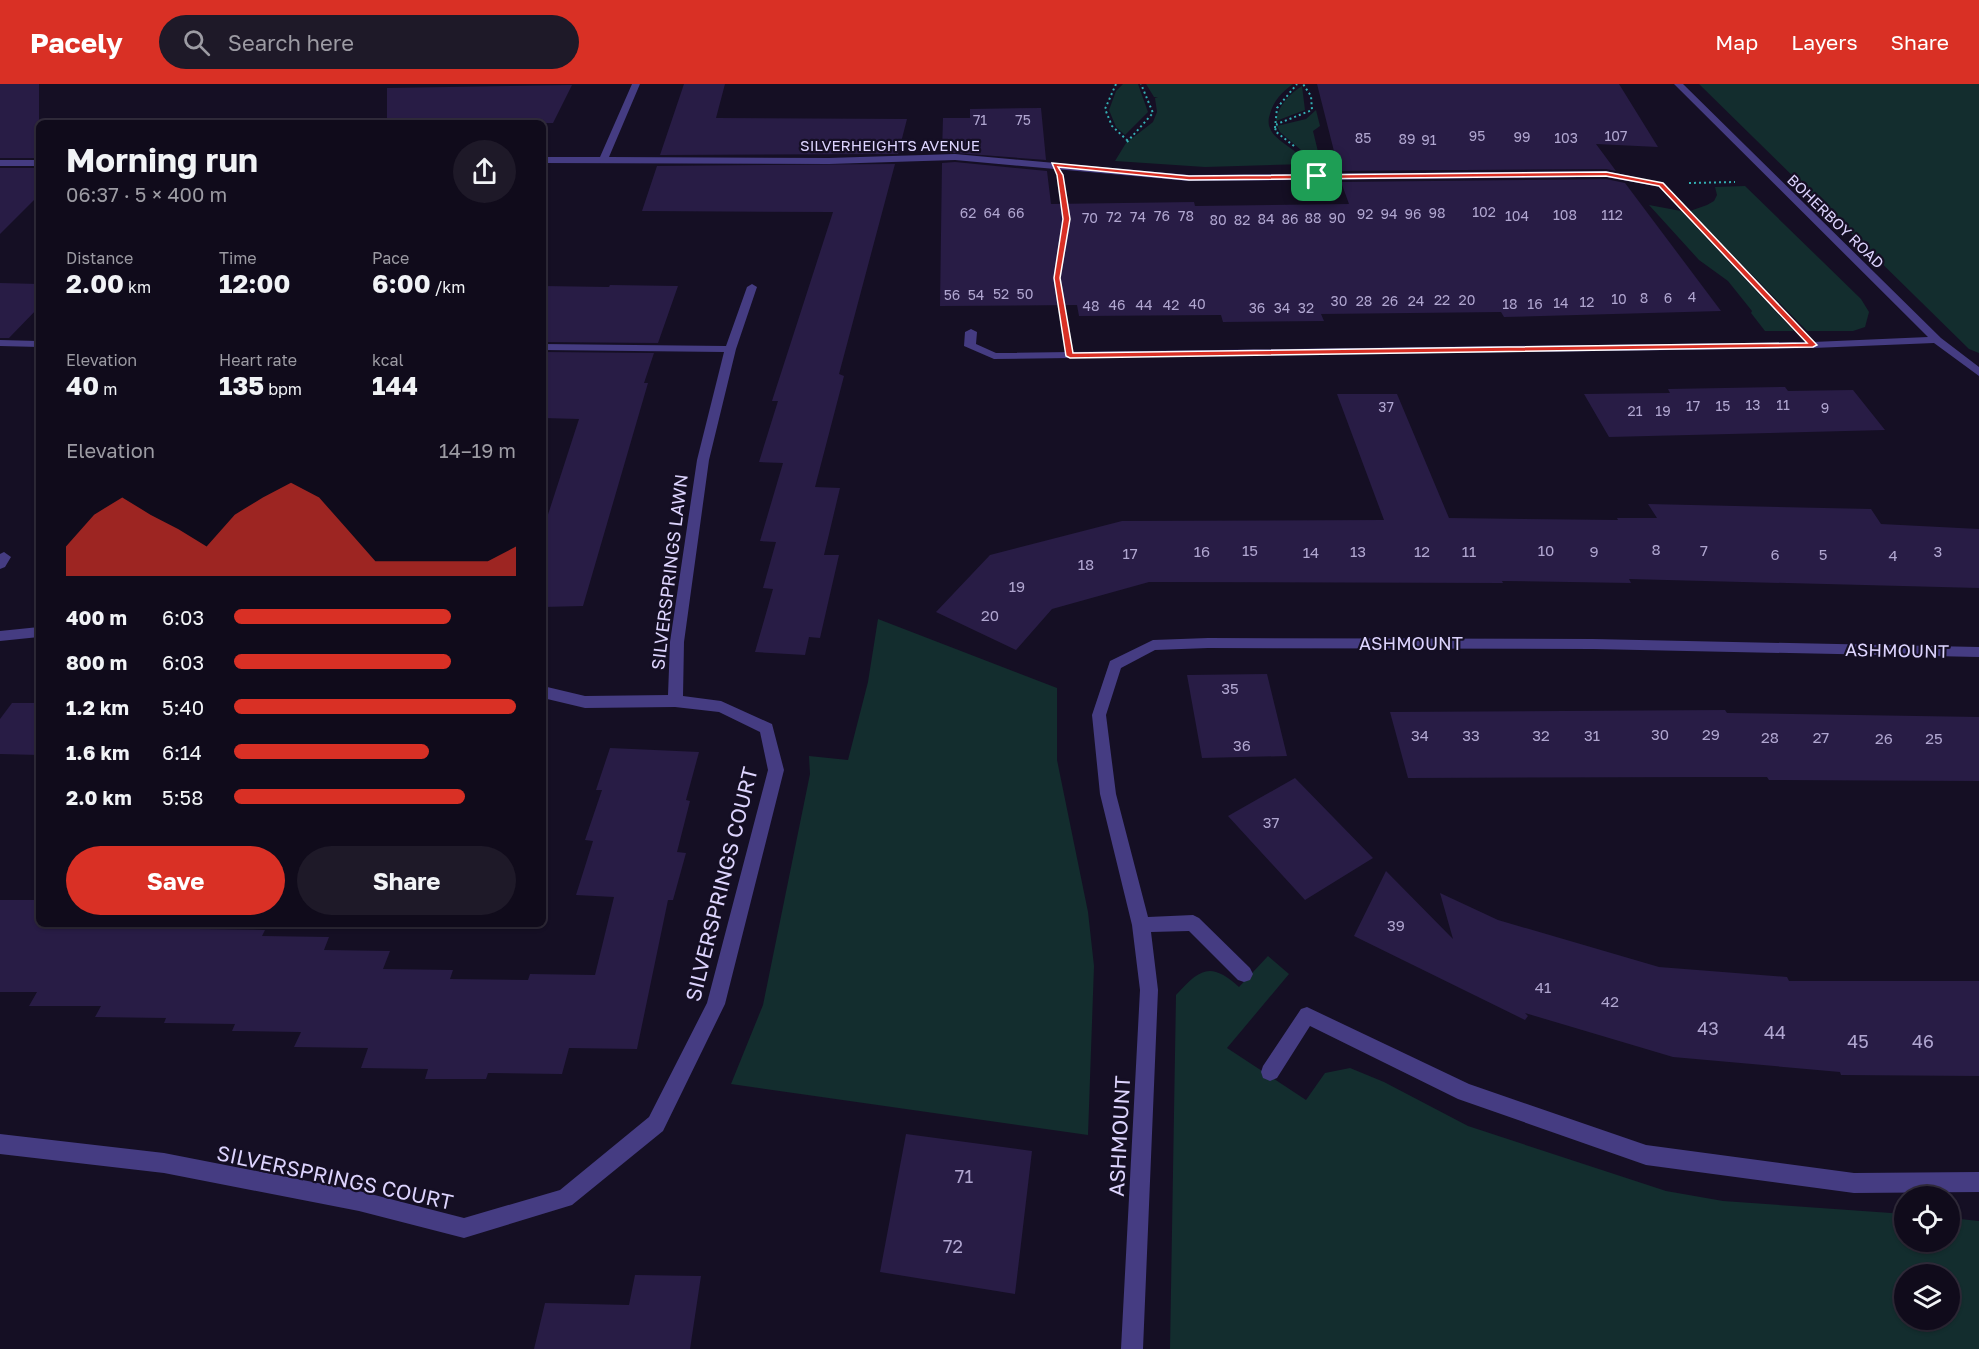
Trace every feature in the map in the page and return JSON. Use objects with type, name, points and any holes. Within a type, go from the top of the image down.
[{"type":"street","points":[[603,160],[636,84]]},
{"type":"street","name":"BOHERBOY ROAD","points":[[1678,84],[1937,340],[1979,373]]},
{"type":"street","name":"SILVERHEIGHTS AVENUE","points":[[546,160],[829,161],[955,157],[1189,178],[1606,174],[1661,184]]},
{"type":"street","points":[[0,163],[36,163]]},
{"type":"street","name":"SILVERSPRINGS LAWN","points":[[675,701],[677,642],[703,459],[730,349],[752,287]]},
{"type":"street","points":[[971,332],[970,346],[994,356],[1813,345],[1937,340]]},
{"type":"street","points":[[0,343],[36,344]]},
{"type":"street","points":[[546,347],[730,349]]},
{"type":"street","points":[[0,636],[36,632]]},
{"type":"street","name":"ASHMOUNT","points":[[1132,1349],[1149,990],[1141,925],[1108,794],[1100,716],[1114,665],[1153,645],[1581,644],[1979,652]]},
{"type":"street","points":[[546,693],[585,702],[675,701]]},
{"type":"street","name":"SILVERSPRINGS COURT","points":[[0,1144],[164,1163],[359,1201],[464,1228],[565,1198],[657,1124],[716,1004],[776,770],[767,728],[721,707],[675,701]]},
{"type":"street","points":[[1141,925],[1193,923],[1244,974]]},
{"type":"street","points":[[1270,1072],[1306,1015],[1465,1092],[1646,1155],[1854,1183],[1979,1182]]},
{"type":"path","points":[[1116,84],[1105,110],[1112,126],[1128,141]]},
{"type":"path","points":[[1103,170],[1154,113],[1141,84]]},
{"type":"path","points":[[1297,84],[1278,103],[1273,119],[1275,131],[1307,156],[1317,176]]},
{"type":"path","points":[[1275,131],[1277,124],[1312,110],[1311,96],[1303,84]]},
{"type":"path","points":[[1054,165],[1060,175],[1066,219],[1057,278],[1070,356]]},
{"type":"path","points":[[1661,184],[1775,182]]},
{"type":"path","points":[[1661,184],[1813,345]]},
{"type":"green space","points":[[1123,84],[1138,84],[1148,112],[1125,135],[1116,127],[1109,110],[1116,91]]},
{"type":"green space","points":[[1146,84],[1293,84],[1276,101],[1269,123],[1275,136],[1301,157],[1306,164],[1205,167],[1115,161],[1126,143],[1153,122],[1157,112],[1155,98],[1158,97],[1154,97]]},
{"type":"green space","points":[[1699,84],[1979,84],[1979,353],[1969,349]]},
{"type":"green space","points":[[1302,86],[1305,110],[1276,121],[1285,101]]},
{"type":"green space","points":[[1316,110],[1320,126],[1313,131],[1321,164],[1315,162],[1280,132],[1277,126],[1306,119]]},
{"type":"green space","points":[[1745,186],[1861,299],[1869,312],[1865,327],[1853,331],[1807,331],[1690,211],[1714,201],[1717,195],[1715,187]]},
{"type":"green space","points":[[1649,205],[1681,211],[1794,331],[1765,331],[1728,281],[1699,260]]},
{"type":"green space","points":[[878,619],[1057,688],[1057,760],[1088,912],[1094,966],[1088,1135],[731,1084],[763,1005],[810,774],[809,756],[848,760],[868,682]]},
{"type":"green space","points":[[1268,956],[1289,974],[1227,1048],[1306,1100],[1325,1073],[1350,1068],[1384,1082],[1468,1126],[1666,1191],[1723,1201],[1894,1213],[1894,1252],[1960,1252],[1960,1219],[1979,1221],[1979,1349],[1170,1349],[1176,995],[1199,974],[1213,971],[1239,987]]},
{"type":"building","points":[[0,84],[39,84],[36,158],[0,158]]},
{"type":"building","points":[[684,84],[725,84],[716,118],[907,119],[898,154],[660,155]]},
{"type":"building","points":[[1317,84],[1619,84],[1658,147],[1596,144],[1616,171],[1606,169],[1339,171]]},
{"type":"building","points":[[572,85],[553,123],[546,123],[546,120],[387,120],[387,88]]},
{"type":"building","points":[[1041,108],[1046,160],[942,152],[943,118],[970,118],[970,109]]},
{"type":"building","points":[[955,162],[1047,171],[1051,204],[1194,202],[1195,206],[1349,204],[1341,182],[1606,179],[1625,183],[1721,311],[1504,317],[1501,312],[1321,314],[1324,321],[1223,322],[1221,315],[1079,316],[1077,305],[940,306],[942,163]]},
{"type":"building","points":[[895,164],[839,374],[844,376],[815,487],[840,488],[824,555],[839,555],[820,638],[809,637],[805,655],[755,652],[773,589],[763,588],[776,542],[760,541],[783,463],[759,462],[778,401],[772,401],[833,212],[642,211],[657,166]]},
{"type":"building","points":[[0,168],[36,168],[36,198],[0,234]]},
{"type":"building","points":[[0,283],[36,284],[36,310],[9,338],[0,338]]},
{"type":"building","points":[[610,285],[678,286],[658,343],[546,342],[546,286],[609,287]]},
{"type":"building","points":[[546,352],[654,353],[644,383],[648,383],[583,606],[546,607],[546,521],[579,419],[546,418]]},
{"type":"building","points":[[1785,387],[1788,391],[1853,390],[1885,430],[1609,437],[1584,394],[1670,393],[1668,389]]},
{"type":"building","points":[[1337,394],[1397,394],[1449,518],[1618,520],[1617,518],[1657,518],[1648,504],[1871,509],[1881,524],[1979,529],[1979,588],[1629,579],[1631,583],[1149,582],[1052,609],[1016,650],[936,612],[990,555],[1122,521],[1384,520]]},
{"type":"building","points":[[1267,674],[1287,756],[1202,758],[1187,675]]},
{"type":"building","points":[[12,703],[36,703],[36,755],[0,754],[0,719]]},
{"type":"building","points":[[1725,710],[1727,713],[1979,717],[1979,781],[1769,780],[1767,777],[1408,778],[1390,712]]},
{"type":"building","points":[[610,748],[699,752],[686,800],[690,801],[677,852],[686,853],[673,900],[668,900],[637,1049],[569,1048],[562,1074],[488,1073],[486,1079],[425,1079],[428,1069],[361,1068],[368,1048],[294,1047],[301,1032],[232,1031],[235,1024],[164,1023],[166,1018],[95,1017],[101,1006],[29,1006],[37,992],[0,992],[0,900],[36,900],[36,927],[198,927],[197,929],[265,930],[262,936],[329,937],[324,950],[390,951],[383,969],[453,970],[450,979],[528,980],[530,974],[595,975],[614,897],[576,895],[593,841],[585,840],[602,790],[596,790]]},
{"type":"building","points":[[1295,778],[1373,858],[1305,900],[1228,816]]},
{"type":"building","points":[[1386,871],[1453,939],[1440,893],[1498,920],[1659,967],[1787,977],[1789,981],[1979,981],[1979,1076],[1841,1075],[1840,1072],[1673,1057],[1525,1013],[1528,1016],[1525,1020],[1354,936]]},
{"type":"building","points":[[906,1134],[1032,1151],[1015,1294],[880,1272]]},
{"type":"building","points":[[635,1275],[701,1276],[690,1349],[534,1349],[545,1303],[629,1305]]},
{"type":"route","points":[[1054,165],[1189,178],[1317,176],[1606,174],[1661,184],[1813,345],[1070,356],[1057,278],[1066,219],[1060,175],[1054,165]]}]
